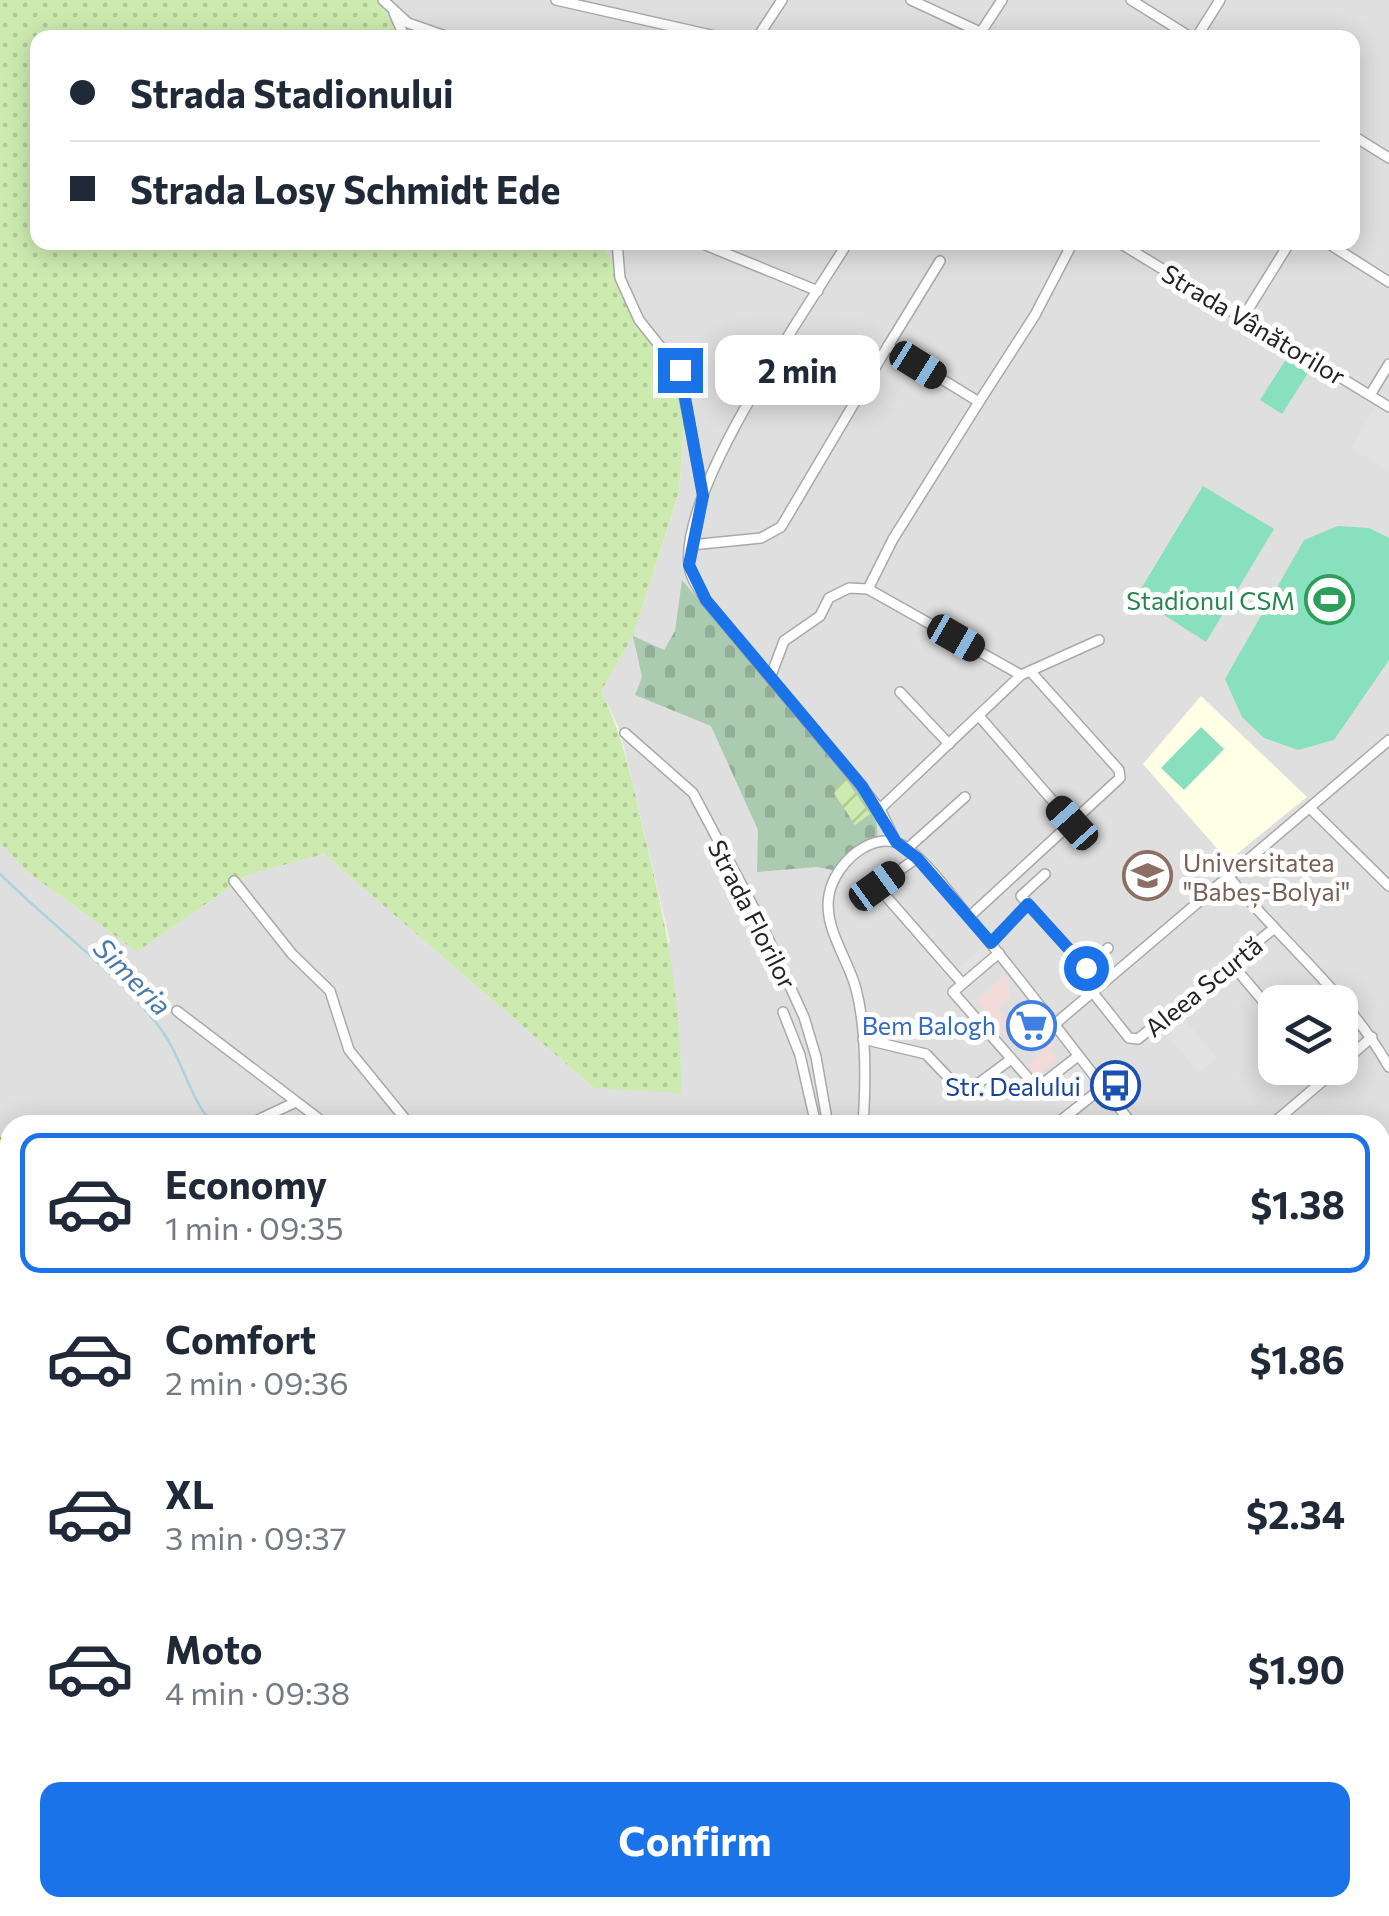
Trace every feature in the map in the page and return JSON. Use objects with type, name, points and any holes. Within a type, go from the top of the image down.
[{"type":"street","points":[[383,0],[401,30]]},
{"type":"street","points":[[556,0],[689,30]]},
{"type":"street","points":[[762,30],[782,0]]},
{"type":"street","points":[[912,0],[971,30]]},
{"type":"street","points":[[982,30],[1002,0]]},
{"type":"street","points":[[1131,0],[1181,30]]},
{"type":"street","points":[[1199,30],[1220,0]]},
{"type":"street","points":[[393,12],[429,30]]},
{"type":"street","points":[[1360,142],[1389,158]]},
{"type":"street","points":[[617,250],[620,278],[639,320],[680,370],[703,496]]},
{"type":"street","points":[[718,250],[818,290]]},
{"type":"street","points":[[843,250],[726,446],[703,496],[690,544],[692,579],[880,810],[896,842]]},
{"type":"street","points":[[868,589],[893,539],[1035,315],[1069,250]]},
{"type":"street","name":"Strada Vânătorilor","points":[[1132,250],[1389,407]]},
{"type":"street","points":[[1244,316],[1285,250]]},
{"type":"street","points":[[1339,250],[1389,282]]},
{"type":"street","points":[[690,544],[761,538],[781,528],[940,261]]},
{"type":"street","points":[[888,346],[979,402]]},
{"type":"street","points":[[1370,395],[1389,364]]},
{"type":"street","points":[[770,678],[784,642],[820,616],[829,598],[849,588],[868,589],[1026,674],[1120,774],[969,917]]},
{"type":"street","points":[[880,810],[1026,674],[1099,640]]},
{"type":"street","points":[[900,692],[950,744]]},
{"type":"street","points":[[979,716],[1072,823]]},
{"type":"street","name":"Strada Florilor","points":[[625,733],[693,794],[755,910],[804,1017],[826,1115]]},
{"type":"street","points":[[1055,1024],[1389,740]]},
{"type":"street","points":[[908,848],[965,797]]},
{"type":"street","points":[[1310,808],[1389,886]]},
{"type":"street","points":[[864,1115],[863,1038],[856,988],[832,928],[828,896],[838,872],[862,848],[896,842],[908,848],[991,943],[1124,1115]]},
{"type":"street","points":[[917,858],[877,886],[962,983]]},
{"type":"street","points":[[1045,874],[1021,896],[1086,968],[1108,948]]},
{"type":"street","points":[[1230,877],[1272,930],[1338,993],[1372,1036],[1389,1066]]},
{"type":"street","points":[[234,880],[292,954],[330,991],[350,1050],[402,1115]]},
{"type":"street","points":[[991,943],[1028,904]]},
{"type":"street","name":"Aleea Scurtă","points":[[1094,994],[1129,1038],[1138,1039],[1272,930]]},
{"type":"street","points":[[999,953],[953,992],[1036,1088],[1078,1056]]},
{"type":"street","points":[[1230,963],[1258,995]]},
{"type":"street","points":[[177,1011],[314,1115]]},
{"type":"street","name":"Strada Florilor","points":[[783,1012],[800,1055],[814,1115]]},
{"type":"street","points":[[1358,1049],[1372,1036]]},
{"type":"street","points":[[863,1038],[926,1054],[964,1094],[1010,1060]]},
{"type":"street","points":[[1283,1115],[1318,1085]]},
{"type":"street","points":[[1068,1115],[1103,1087]]},
{"type":"street","points":[[268,1115],[296,1102]]},
{"type":"shaded area","points":[[387,0],[1389,0],[1389,1115],[0,1115],[0,843],[25,870],[137,952],[247,875],[324,854],[594,1088],[670,941],[620,730],[601,691],[633,636],[679,494],[685,413],[637,300],[605,250],[1360,250],[1360,30],[401,30]]},
{"type":"shaded area","points":[[1377,404],[1389,411],[1389,472],[1351,448]]},
{"type":"shaded area","points":[[1201,696],[1307,797],[1228,861],[1143,764]]},
{"type":"shaded area","points":[[889,889],[958,968],[987,943],[994,951],[954,986],[878,898]]},
{"type":"shaded area","points":[[1006,973],[1011,996],[997,1009],[1016,1023],[1027,1014],[1054,1045],[1050,1049],[1057,1058],[1036,1078],[1028,1064],[1043,1051],[1019,1024],[1005,1036],[977,1001]]},
{"type":"shaded area","points":[[1179,1012],[1217,1058],[1199,1073],[1160,1027]]},
{"type":"shaded area","points":[[1082,1061],[1101,1085],[1063,1115],[1044,1091]]},
{"type":"green space","points":[[0,0],[387,0],[402,30],[30,30],[30,250],[605,250],[637,300],[685,413],[679,493],[633,636],[601,691],[627,762],[660,901],[676,996],[681,1093],[594,1088],[324,854],[247,875],[137,952],[25,870],[0,843]]},
{"type":"green space","points":[[1288,356],[1310,370],[1282,414],[1260,400]]},
{"type":"green space","points":[[1203,486],[1274,529],[1206,642],[1136,597]]},
{"type":"green space","name":"Stadionul CSM","points":[[1338,526],[1369,528],[1389,538],[1389,660],[1334,740],[1298,750],[1264,738],[1242,717],[1225,679],[1304,540]]},
{"type":"green space","points":[[682,580],[876,813],[878,842],[838,871],[817,867],[757,872],[758,830],[711,726],[635,695],[642,677],[633,636],[664,650],[675,631]]},
{"type":"green space","points":[[1201,727],[1224,749],[1184,790],[1161,768]]},
{"type":"green space","points":[[845,778],[870,814],[855,825],[834,793]]},
{"type":"waterway","name":"Simeria","points":[[0,874],[140,1004],[173,1048],[206,1115]]},
{"type":"place","name":"Stadionul CSM","points":[[1330,600]]},
{"type":"place","name":"Universitatea \"Babeș-Bolyai\"","points":[[1148,876]]},
{"type":"place","name":"Bem Balogh","points":[[1031,1025]]},
{"type":"place","name":"Str. Dealului","points":[[1116,1086]]},
{"type":"route","points":[[680,370],[703,496],[690,544],[689,565],[692,579],[706,600],[862,786],[896,842],[908,848],[991,943],[1028,904],[1086,968]]}]
